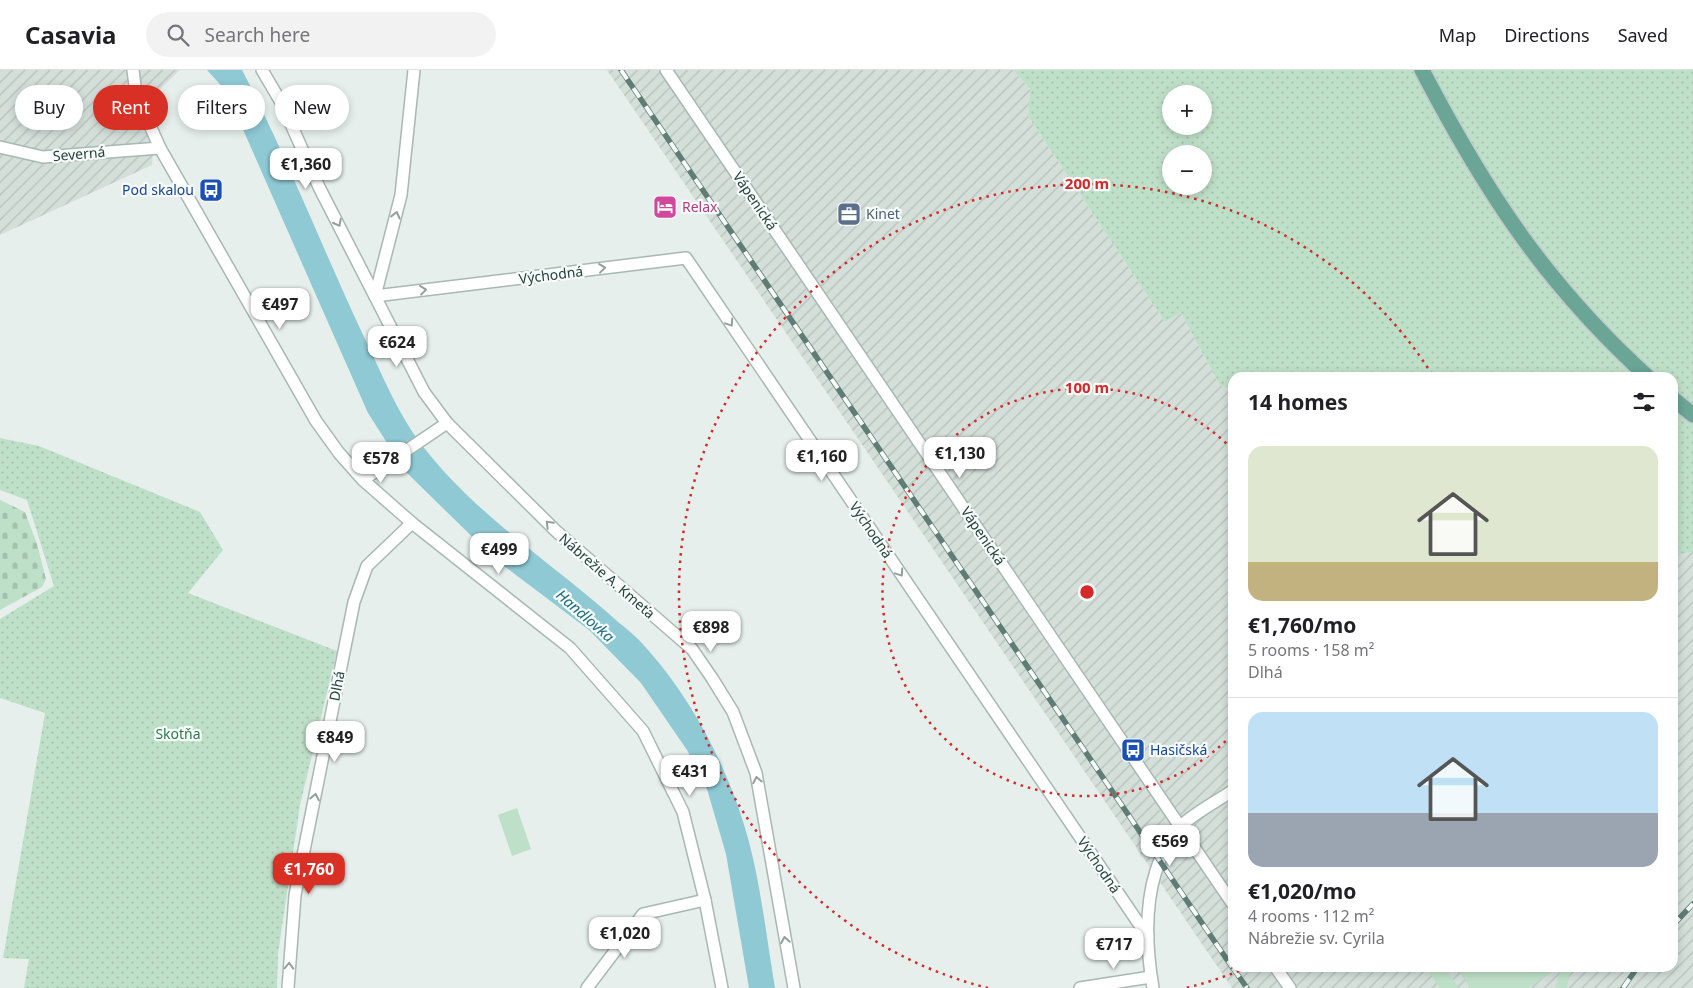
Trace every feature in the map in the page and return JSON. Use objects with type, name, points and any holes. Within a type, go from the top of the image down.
[{"type":"main road","points":[[1422,70],[1488,188],[1538,261],[1590,321],[1643,372]]},
{"type":"main road","points":[[1678,403],[1693,414]]},
{"type":"street","points":[[133,70],[136,94],[160,148],[316,421],[339,453],[363,480],[412,523],[570,648],[643,731],[683,812],[705,900],[722,988]]},
{"type":"street","name":"Nábrežie A. Kmeťa","points":[[262,70],[282,104],[319,186],[424,392],[447,422],[556,531],[692,649],[733,712],[756,773],[794,988]]},
{"type":"street","points":[[375,296],[401,195],[414,70]]},
{"type":"street","name":"Vápenická","points":[[666,70],[1228,897]]},
{"type":"street","name":"Severná","points":[[0,147],[43,157],[160,148]]},
{"type":"street","name":"Východná","points":[[375,296],[686,258],[1148,937]]},
{"type":"street","points":[[363,480],[447,422]]},
{"type":"street","name":"Dlhá","points":[[288,988],[296,895],[354,602],[367,566],[412,523]]},
{"type":"street","points":[[1180,826],[1228,794]]},
{"type":"street","name":"Východná","points":[[1152,983],[1148,937],[1151,888],[1159,859],[1180,826]]},
{"type":"street","points":[[587,988],[643,914],[705,900]]},
{"type":"street","points":[[1279,972],[1290,988]]},
{"type":"street","points":[[1080,988],[1152,983]]},
{"type":"shaded area","points":[[0,70],[180,70],[164,85],[93,85],[93,130],[154,130],[152,165],[0,235]]},
{"type":"shaded area","points":[[607,70],[1013,70],[1030,89],[1028,116],[1165,322],[1181,313],[1220,386],[1228,387],[1228,972],[1678,972],[1678,554],[1693,552],[1693,988],[1232,988]]},
{"type":"green space","points":[[1013,70],[1693,70],[1693,552],[1678,554],[1678,372],[1228,372],[1228,387],[1220,386],[1181,313],[1165,322],[1028,116],[1030,89]]},
{"type":"green space","name":"Skotňa","points":[[0,438],[39,446],[200,512],[223,550],[188,593],[337,651],[300,805],[278,954],[277,988],[24,988],[29,959],[3,958],[45,713],[0,698],[0,619],[54,586],[27,500],[0,490]]},
{"type":"green space","points":[[0,500],[25,512],[37,544],[46,579],[42,587],[0,610]]},
{"type":"green space","points":[[517,808],[531,849],[512,856],[498,815]]},
{"type":"green space","points":[[1429,972],[1448,972],[1459,988],[1440,988]]},
{"type":"green space","points":[[1460,972],[1552,972],[1528,988],[1470,988]]},
{"type":"green space","points":[[1560,972],[1570,972],[1567,988],[1555,988]]},
{"type":"water","points":[[207,70],[242,70],[249,85],[221,85]]},
{"type":"water","name":"Handlovka","points":[[265,117],[385,382],[399,410],[416,437],[445,472],[489,515],[639,640],[665,671],[696,716],[722,765],[749,842],[775,988],[749,988],[726,854],[707,789],[687,750],[641,683],[589,630],[496,560],[405,471],[368,413],[243,130],[265,130]]},
{"type":"railway","points":[[621,70],[1228,961]]},
{"type":"railway","points":[[1678,920],[1693,904]]},
{"type":"railway","points":[[1236,972],[1247,988]]},
{"type":"railway","points":[[1623,988],[1634,972]]},
{"type":"place","name":"Pod skalou","points":[[211,190]]},
{"type":"place","name":"Relax","points":[[665,207]]},
{"type":"place","name":"Kinet","points":[[849,214]]},
{"type":"place","name":"Hasičská","points":[[1133,750]]}]
